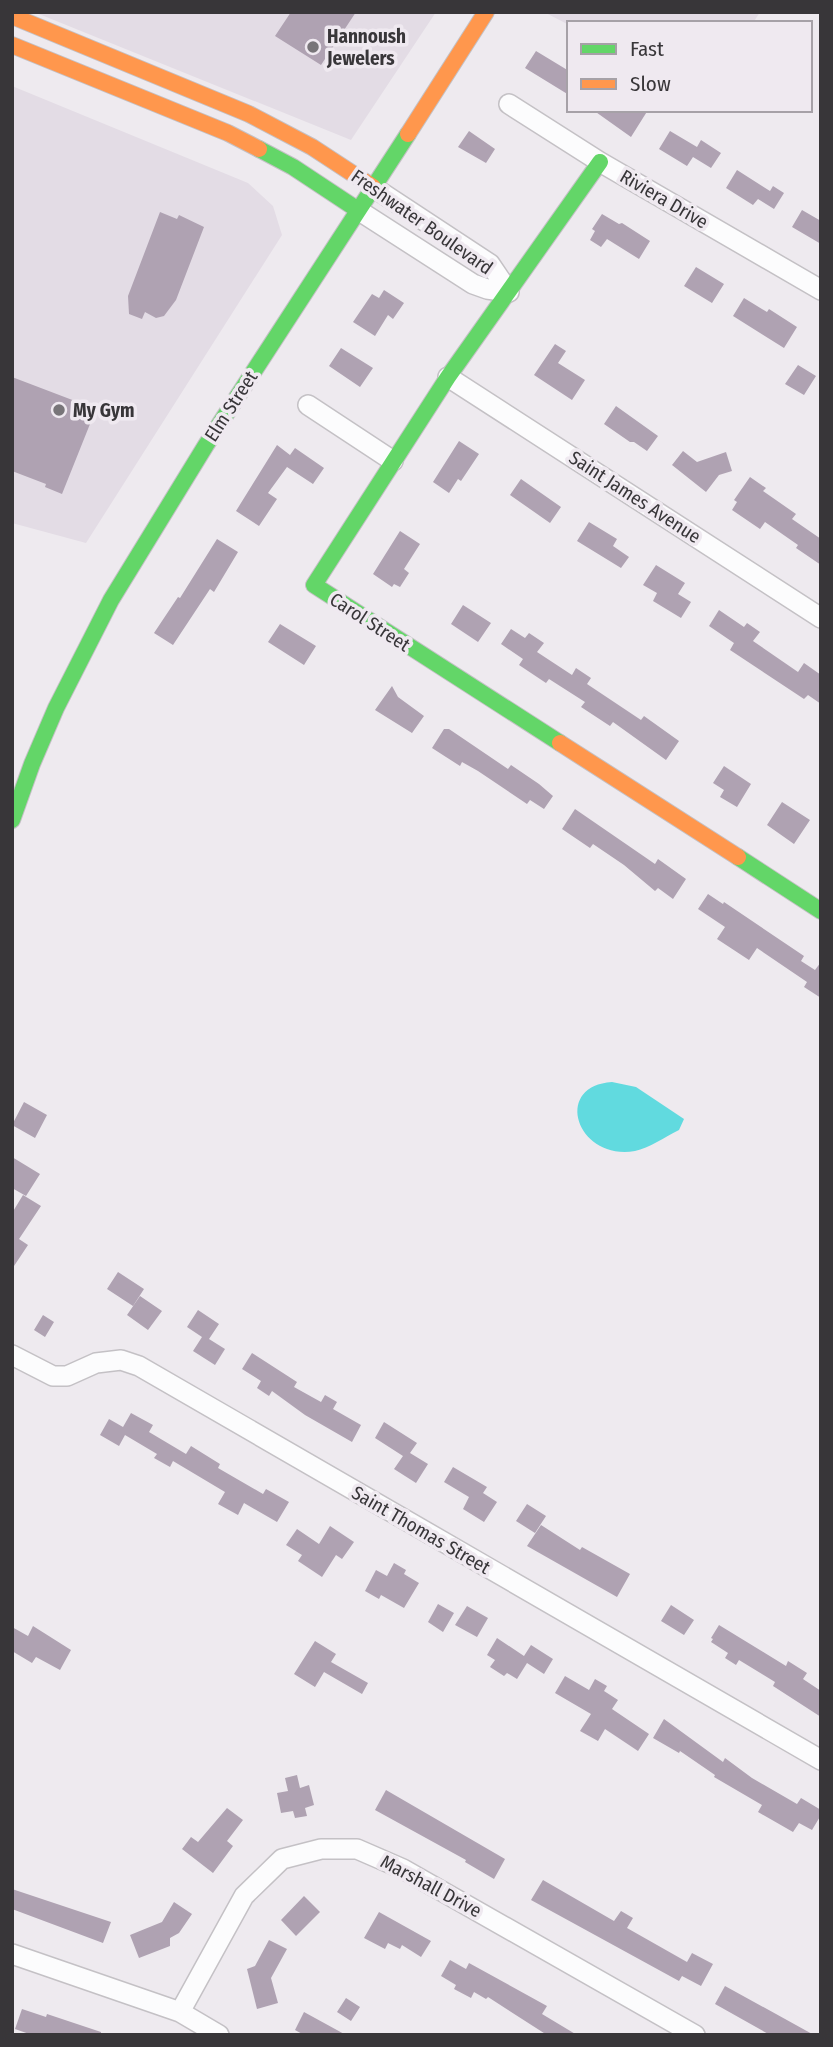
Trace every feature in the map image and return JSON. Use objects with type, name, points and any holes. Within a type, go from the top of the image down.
[{"type":"street","name":"Elm Street","points":[[12,820],[56,709],[99,623],[203,450],[486,12]]},
{"type":"street","name":"Freshwater Boulevard","points":[[12,16],[249,114],[312,147],[489,264],[509,292]]},
{"type":"street","name":"Freshwater Boulevard","points":[[12,45],[228,133],[293,167],[473,284],[509,292]]},
{"type":"street","name":"Riviera Drive","points":[[509,104],[600,162],[821,290]]},
{"type":"street","name":"Carol Street","points":[[600,162],[448,377],[314,585],[821,911]]},
{"type":"street","name":"Saint James Avenue","points":[[448,377],[821,618]]},
{"type":"street","points":[[308,405],[393,461]]},
{"type":"street","name":"Saint Thomas Street","points":[[12,1355],[53,1376],[67,1376],[96,1363],[121,1360],[139,1366],[821,1760]]},
{"type":"street","name":"Marshall Drive","points":[[180,2012],[244,1896],[282,1859],[321,1849],[357,1849],[404,1869],[695,2035]]},
{"type":"street","points":[[12,1954],[180,2012],[219,2035]]},
{"type":"shaded area","points":[[34,12],[436,12],[351,140]]},
{"type":"shaded area","points":[[544,12],[760,12],[754,21],[567,21],[567,24]]},
{"type":"shaded area","points":[[12,86],[248,183],[273,206],[282,235],[86,543],[12,523]]},
{"type":"water","points":[[612,1082],[636,1087],[684,1119],[679,1130],[635,1151],[615,1151],[599,1145],[586,1135],[579,1122],[578,1108],[582,1096],[593,1087]]},
{"type":"building","name":"Hannoush Jewelers","points":[[291,12],[356,12],[321,65],[275,36]]},
{"type":"building","points":[[536,51],[567,70],[567,94],[525,68]]},
{"type":"building","points":[[596,112],[647,112],[631,137]]},
{"type":"building","points":[[469,131],[495,149],[486,163],[458,147]]},
{"type":"building","points":[[670,131],[697,147],[701,140],[721,153],[711,168],[693,157],[687,166],[659,149]]},
{"type":"building","points":[[737,170],[770,191],[773,186],[784,193],[774,209],[758,199],[753,205],[726,188]]},
{"type":"building","points":[[802,210],[821,221],[821,244],[792,227]]},
{"type":"building","points":[[160,212],[177,219],[179,215],[204,227],[176,300],[164,316],[156,318],[145,312],[142,319],[129,314],[128,296]]},
{"type":"building","points":[[602,214],[650,241],[639,259],[607,239],[601,247],[590,240],[595,231],[592,229]]},
{"type":"building","points":[[696,267],[724,284],[712,303],[684,286]]},
{"type":"building","points":[[384,290],[404,303],[393,319],[388,315],[375,336],[353,322],[372,294],[379,298]]},
{"type":"building","points":[[744,298],[767,312],[769,309],[797,327],[784,348],[733,316]]},
{"type":"building","points":[[555,344],[566,351],[558,363],[585,380],[572,400],[534,375]]},
{"type":"building","points":[[341,348],[373,368],[360,387],[329,366]]},
{"type":"building","points":[[798,365],[816,376],[804,395],[785,384]]},
{"type":"building","points":[[12,377],[96,409],[62,494],[45,487],[46,484],[12,471]]},
{"type":"building","points":[[616,406],[658,436],[647,451],[604,424]]},
{"type":"building","points":[[459,441],[479,454],[461,481],[458,479],[449,493],[433,482]]},
{"type":"building","points":[[277,445],[290,455],[295,448],[324,468],[313,484],[287,467],[268,493],[277,499],[259,526],[236,511]]},
{"type":"building","points":[[683,451],[697,462],[726,452],[732,471],[719,475],[706,492],[672,465]]},
{"type":"building","points":[[750,477],[766,488],[763,491],[796,514],[792,519],[821,539],[821,565],[765,522],[760,529],[732,510],[737,502],[734,500]]},
{"type":"building","points":[[521,479],[561,507],[550,523],[510,495]]},
{"type":"building","points":[[589,522],[617,539],[613,546],[629,557],[621,568],[577,541]]},
{"type":"building","points":[[400,531],[420,544],[404,569],[409,573],[400,587],[394,584],[392,587],[373,574]]},
{"type":"building","points":[[217,539],[238,552],[214,592],[210,589],[173,645],[154,633],[178,597],[180,598]]},
{"type":"building","points":[[656,565],[685,583],[678,594],[691,602],[681,618],[653,601],[657,593],[643,585]]},
{"type":"building","points":[[463,605],[491,623],[478,642],[451,624]]},
{"type":"building","points":[[719,610],[744,627],[747,623],[760,632],[753,641],[798,672],[804,663],[821,675],[821,704],[808,695],[804,699],[730,650],[734,643],[709,626]]},
{"type":"building","points":[[280,624],[316,646],[304,665],[268,642]]},
{"type":"building","points":[[511,629],[525,638],[529,633],[544,643],[537,652],[572,675],[576,668],[591,678],[587,684],[641,720],[644,716],[679,741],[666,760],[613,722],[610,726],[581,707],[585,702],[549,679],[546,683],[519,665],[523,659],[501,644]]},
{"type":"building","points":[[392,686],[398,697],[424,716],[412,733],[375,710]]},
{"type":"building","points":[[444,729],[449,729],[508,769],[511,765],[539,784],[553,796],[544,809],[530,800],[527,804],[478,771],[462,762],[460,766],[432,748]]},
{"type":"building","points":[[724,766],[751,784],[737,807],[720,797],[724,790],[713,783]]},
{"type":"building","points":[[782,802],[810,820],[794,844],[767,825]]},
{"type":"building","points":[[575,809],[655,864],[658,859],[686,879],[673,899],[658,888],[655,891],[593,844],[590,848],[562,829]]},
{"type":"building","points":[[708,894],[804,956],[801,961],[815,970],[821,962],[821,998],[804,987],[807,982],[757,948],[749,960],[717,939],[725,927],[698,909]]},
{"type":"building","points":[[24,1102],[47,1115],[35,1138],[12,1125]]},
{"type":"building","points":[[12,1157],[40,1174],[26,1196],[12,1188]]},
{"type":"building","points":[[23,1195],[41,1206],[19,1239],[28,1245],[12,1269],[12,1213]]},
{"type":"building","points":[[118,1272],[144,1289],[133,1306],[107,1289]]},
{"type":"building","points":[[140,1296],[162,1311],[148,1330],[127,1315]]},
{"type":"building","points":[[198,1310],[219,1324],[209,1339],[225,1349],[215,1365],[193,1351],[202,1337],[187,1327]]},
{"type":"building","points":[[43,1315],[54,1322],[45,1337],[34,1330]]},
{"type":"building","points":[[252,1353],[297,1382],[294,1387],[321,1402],[325,1395],[337,1402],[333,1409],[361,1425],[352,1442],[305,1415],[272,1391],[269,1396],[257,1388],[261,1381],[242,1369]]},
{"type":"building","points":[[131,1413],[153,1425],[149,1432],[186,1454],[191,1446],[220,1464],[218,1468],[263,1494],[266,1489],[289,1502],[277,1522],[244,1503],[238,1515],[218,1504],[225,1492],[173,1461],[170,1467],[154,1458],[157,1454],[125,1435],[119,1446],[100,1435],[109,1419],[123,1427]]},
{"type":"building","points":[[384,1422],[417,1443],[410,1453],[428,1464],[416,1483],[394,1469],[403,1456],[375,1438]]},
{"type":"building","points":[[453,1467],[487,1487],[483,1493],[497,1502],[484,1522],[463,1509],[469,1497],[444,1482]]},
{"type":"building","points":[[527,1504],[546,1516],[535,1533],[516,1521]]},
{"type":"building","points":[[541,1525],[580,1550],[582,1547],[630,1574],[617,1597],[527,1546]]},
{"type":"building","points":[[330,1526],[354,1542],[342,1559],[336,1555],[322,1577],[298,1561],[302,1555],[286,1545],[297,1529],[319,1544]]},
{"type":"building","points":[[394,1563],[406,1570],[404,1574],[419,1583],[404,1608],[381,1595],[379,1599],[365,1591],[376,1570],[387,1576]]},
{"type":"building","points":[[438,1604],[454,1613],[443,1632],[428,1622]]},
{"type":"building","points":[[671,1605],[694,1620],[684,1635],[661,1621]]},
{"type":"building","points":[[467,1606],[488,1618],[477,1637],[455,1625]]},
{"type":"building","points":[[719,1625],[786,1666],[788,1661],[807,1673],[803,1679],[821,1691],[821,1717],[773,1686],[775,1682],[739,1660],[736,1665],[725,1658],[728,1653],[711,1642]]},
{"type":"building","points":[[33,1626],[71,1650],[60,1670],[36,1657],[32,1663],[12,1651],[12,1627],[28,1636]]},
{"type":"building","points":[[497,1638],[524,1656],[531,1645],[553,1659],[544,1674],[527,1663],[517,1679],[507,1673],[504,1676],[490,1667],[495,1660],[487,1655]]},
{"type":"building","points":[[315,1641],[336,1654],[331,1662],[368,1683],[362,1694],[324,1672],[315,1687],[294,1674]]},
{"type":"building","points":[[565,1676],[589,1690],[595,1679],[607,1686],[604,1691],[618,1700],[612,1709],[649,1734],[638,1751],[605,1729],[598,1741],[580,1731],[591,1714],[555,1693]]},
{"type":"building","points":[[664,1719],[723,1762],[725,1758],[752,1778],[797,1804],[801,1798],[821,1810],[812,1830],[799,1823],[793,1832],[758,1812],[762,1805],[714,1777],[715,1775],[680,1751],[679,1753],[653,1738]]},
{"type":"building","points":[[297,1775],[300,1788],[309,1785],[314,1805],[305,1808],[307,1816],[295,1818],[293,1811],[281,1813],[277,1793],[288,1791],[285,1778]]},
{"type":"building","points":[[386,1790],[505,1859],[494,1879],[465,1862],[466,1860],[375,1810]]},
{"type":"building","points":[[227,1808],[243,1820],[227,1841],[233,1846],[213,1873],[182,1849],[191,1837],[198,1842]]},
{"type":"building","points":[[543,1880],[614,1921],[621,1911],[633,1918],[627,1928],[687,1962],[692,1953],[713,1964],[701,1986],[682,1976],[679,1981],[531,1900]]},
{"type":"building","points":[[12,1889],[111,1922],[103,1943],[12,1909]]},
{"type":"building","points":[[304,1896],[320,1912],[296,1936],[281,1920]]},
{"type":"building","points":[[174,1902],[192,1914],[179,1933],[170,1938],[170,1946],[139,1958],[130,1935],[162,1922]]},
{"type":"building","points":[[379,1912],[431,1941],[421,1957],[402,1945],[400,1949],[388,1943],[385,1949],[364,1938]]},
{"type":"building","points":[[269,1940],[287,1949],[271,1978],[278,2003],[257,2009],[247,1969],[255,1966]]},
{"type":"building","points":[[450,1960],[466,1969],[469,1963],[547,2006],[542,2014],[577,2035],[547,2035],[488,1997],[486,1999],[474,1992],[471,1998],[454,1989],[456,1985],[441,1976]]},
{"type":"building","points":[[725,1986],[814,2035],[770,2035],[715,2004]]},
{"type":"building","points":[[346,1998],[360,2007],[351,2021],[337,2012]]},
{"type":"building","points":[[22,2009],[46,2017],[47,2014],[101,2032],[101,2035],[32,2035],[15,2029]]},
{"type":"building","points":[[304,2012],[346,2035],[304,2035],[295,2030]]},
{"type":"traffic: fast","points":[[12,820],[56,708],[111,600],[206,445],[408,134]]},
{"type":"traffic: fast","points":[[259,149],[293,167],[358,210]]},
{"type":"traffic: fast","points":[[560,743],[314,585],[448,377],[600,162]]},
{"type":"traffic: fast","points":[[738,857],[821,911]]},
{"type":"traffic: slow","points":[[408,134],[486,12]]},
{"type":"traffic: slow","points":[[12,16],[249,114],[312,147],[373,187]]},
{"type":"traffic: slow","points":[[12,45],[228,133],[259,149]]},
{"type":"traffic: slow","points":[[560,743],[738,857]]},
{"type":"place","name":"Hannoush Jewelers","points":[[313,47]]},
{"type":"place","name":"My Gym","points":[[59,410]]}]
